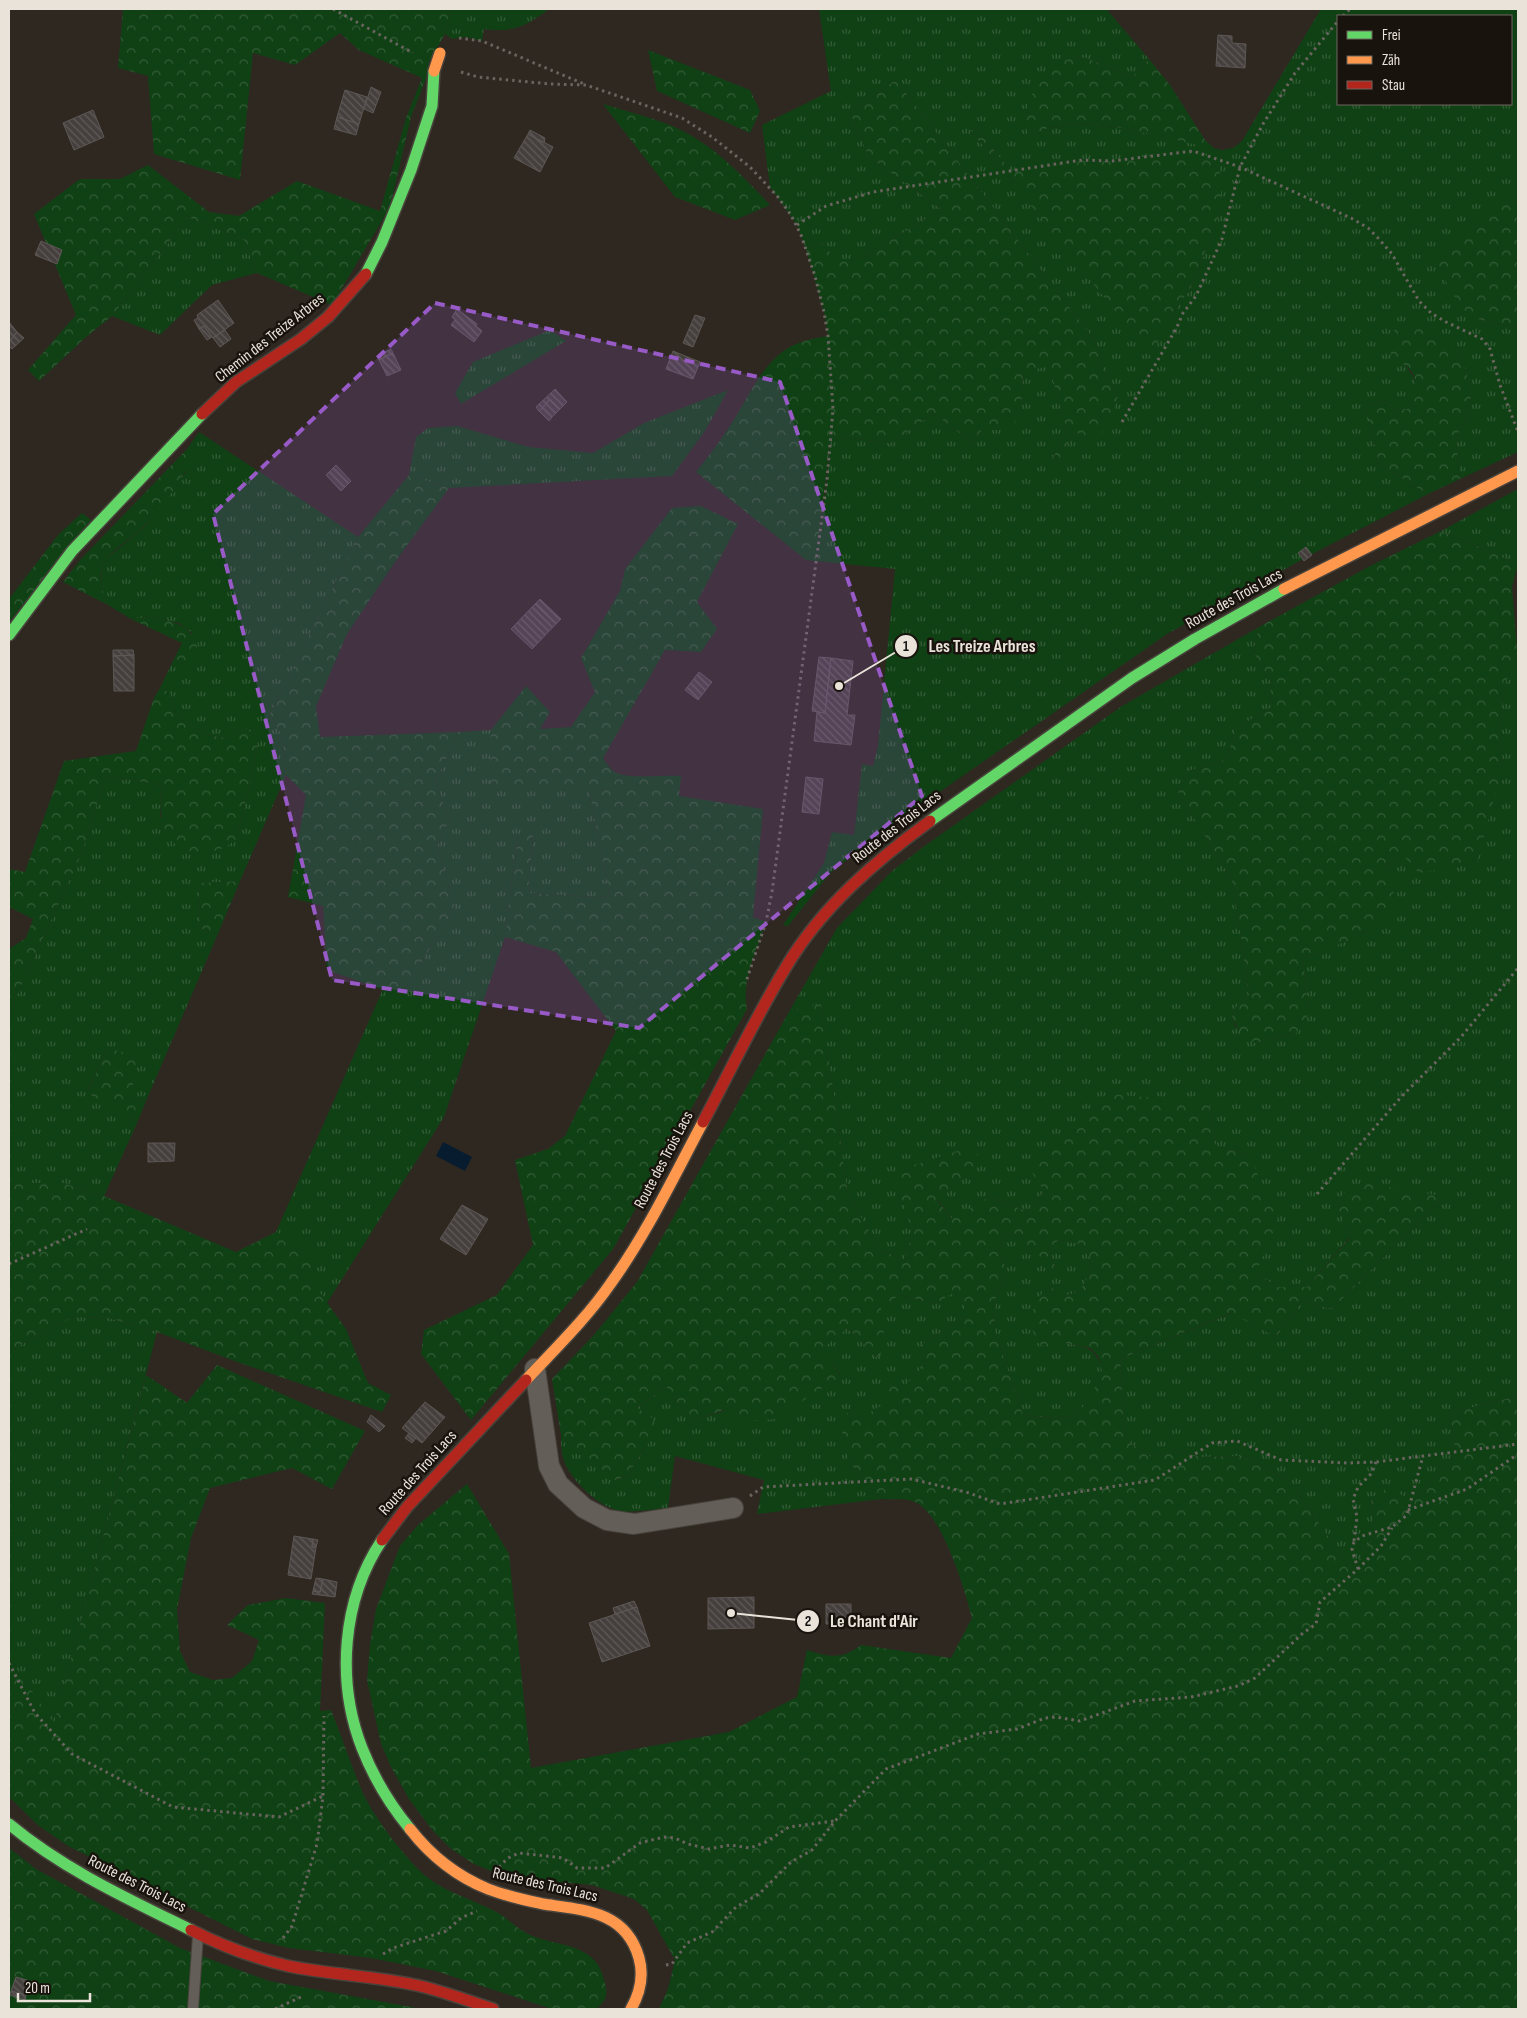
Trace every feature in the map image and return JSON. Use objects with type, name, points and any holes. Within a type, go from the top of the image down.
[{"type":"street","name":"Chemin des Treize Arbres","points":[[9,634],[72,551],[204,412],[236,382],[301,339],[328,317],[368,271],[382,242],[411,170],[432,106],[434,71],[440,53]]},
{"type":"street","name":"Route des Trois Lacs","points":[[630,2009],[639,1993],[641,1967],[636,1947],[617,1923],[605,1916],[590,1911],[543,1903],[488,1890],[448,1868],[433,1857],[410,1831],[382,1787],[360,1744],[350,1706],[345,1662],[347,1637],[360,1586],[367,1566],[381,1541],[407,1507],[591,1310],[611,1284],[666,1192],[786,966],[804,938],[823,915],[864,872],[934,817],[1148,666],[1274,594],[1518,471]]},
{"type":"street","points":[[535,1370],[549,1466],[558,1484],[584,1508],[607,1520],[634,1524],[733,1508]]},
{"type":"street","name":"Route des Trois Lacs","points":[[9,1824],[32,1844],[72,1869],[229,1948],[267,1960],[302,1968],[440,1991],[493,2009]]},
{"type":"lane","points":[[193,2009],[198,1934]]},
{"type":"path","points":[[1122,422],[1184,312],[1196,296],[1222,238],[1240,166],[1263,124],[1296,73],[1337,23]]},
{"type":"path","points":[[440,53],[446,43],[454,38],[474,38],[586,85],[672,113],[702,130],[750,168],[770,187],[797,225],[815,276],[828,336],[833,410],[827,480],[772,892],[766,922],[745,990]]},
{"type":"path","points":[[797,225],[826,206],[873,192],[1082,160],[1112,161],[1193,151],[1240,166],[1351,218],[1368,228],[1392,254],[1419,301],[1446,322],[1482,339],[1490,349],[1500,385],[1518,432]]},
{"type":"path","points":[[1317,1194],[1402,1096],[1461,1037],[1518,968]]},
{"type":"path","points":[[9,1264],[86,1229]]},
{"type":"path","points":[[733,1508],[763,1487],[911,1479],[966,1492],[1000,1504],[1155,1480],[1212,1442],[1237,1441],[1281,1460],[1306,1462],[1376,1462],[1518,1444]]},
{"type":"path","points":[[1408,1510],[1467,1489],[1518,1454]]},
{"type":"path","points":[[641,1967],[672,1964],[687,1943],[712,1932],[736,1907],[759,1894],[791,1862],[812,1850],[835,1821],[886,1769],[978,1734],[1017,1729],[1045,1718],[1056,1717],[1080,1721],[1135,1701],[1190,1697],[1238,1686],[1255,1678],[1302,1633],[1316,1624],[1320,1602],[1381,1546],[1392,1528],[1406,1515],[1423,1456]]},
{"type":"path","points":[[1358,1569],[1352,1549],[1357,1517],[1353,1499],[1358,1487],[1370,1475],[1376,1462]]},
{"type":"path","points":[[1354,1542],[1362,1536],[1392,1528]]},
{"type":"path","points":[[9,1662],[35,1713],[72,1754],[173,1807],[279,1817],[323,1796]]},
{"type":"path","points":[[267,1960],[292,1926],[317,1844],[323,1796],[324,1710]]},
{"type":"path","points":[[376,1958],[393,1948],[446,1931],[461,1918],[475,1914],[487,1900],[493,1874],[508,1858],[519,1853],[563,1858],[577,1868],[605,1868],[640,1843],[664,1837],[675,1838],[688,1844],[709,1849],[730,1845],[750,1848],[766,1842],[789,1827],[835,1821]]},
{"type":"highlighted area","points":[[435,303],[780,382],[922,796],[639,1028],[332,980],[213,514]]},
{"type":"green space","points":[[123,9],[449,9],[450,12],[445,34],[429,62],[427,76],[411,117],[390,207],[332,305],[257,273],[244,240],[188,217],[112,316],[85,338],[39,381],[28,370],[76,315],[34,214],[80,179],[120,179],[148,165],[209,212],[239,216],[297,181],[380,211],[406,118],[422,78],[359,50],[340,33],[295,65],[253,53],[240,180],[154,154],[148,76],[118,68]]},
{"type":"green space","points":[[449,9],[549,9],[519,27],[504,30],[484,29],[482,41],[466,37],[452,39],[445,34]]},
{"type":"green space","points":[[819,9],[1109,9],[1108,11],[1149,59],[1132,77],[1086,58],[1073,57],[1029,136],[1048,128],[1078,123],[1124,128],[1222,150],[1233,148],[1242,141],[1321,9],[1518,9],[1518,201],[1513,200],[1478,319],[1518,328],[1518,452],[1460,479],[1456,437],[1470,412],[1471,388],[1459,350],[1403,363],[1416,384],[1408,409],[1393,410],[1386,400],[1366,406],[1379,464],[1428,494],[1314,553],[1167,634],[892,825],[831,872],[788,926],[783,925],[824,863],[832,832],[854,835],[862,764],[873,766],[878,746],[895,569],[816,561],[831,436],[892,443],[934,413],[971,442],[982,430],[1011,430],[1021,408],[1023,372],[1049,365],[1067,430],[1053,458],[1058,461],[1074,432],[1118,396],[1102,368],[1095,341],[896,80],[850,112],[869,157],[941,209],[866,256],[836,263],[824,243],[806,249],[797,225],[770,187],[762,125],[831,91]],"holes":[[[976,128],[1011,171],[1082,160],[1112,161],[1193,151],[1222,206],[1190,289],[1170,318],[1106,299],[971,131]]]},
{"type":"green space","points":[[648,50],[750,90],[760,111],[750,133],[657,91]]},
{"type":"green space","points":[[1073,57],[1086,58],[1132,77],[1149,59],[1170,85],[1205,140],[1215,149],[1124,128],[1078,123],[1048,128],[1029,136],[1025,118],[1030,98],[1035,89],[1055,66]]},
{"type":"green space","points":[[896,80],[1095,341],[1102,368],[1118,396],[1112,419],[1097,441],[1074,432],[1058,461],[1053,458],[1067,430],[1049,366],[1023,372],[1021,408],[1012,430],[982,430],[971,442],[934,413],[892,443],[831,436],[816,561],[806,560],[696,472],[724,435],[759,378],[773,360],[798,343],[828,336],[824,312],[806,249],[824,243],[836,262],[866,256],[941,209],[869,157],[850,112]]},
{"type":"green space","points":[[603,104],[672,126],[700,141],[725,160],[770,205],[735,220],[675,197]]},
{"type":"green space","points":[[976,128],[1011,171],[1082,160],[1112,161],[1193,151],[1219,160],[1222,206],[1212,235],[1190,289],[1170,318],[1151,356],[971,131]]},
{"type":"green space","points":[[1513,200],[1518,201],[1518,328],[1478,319],[1461,308],[1433,259],[1486,213]]},
{"type":"green space","points":[[188,217],[244,240],[257,273],[212,285],[160,335],[112,316]]},
{"type":"green space","points":[[1420,321],[1459,350],[1471,388],[1470,412],[1456,437],[1460,479],[1428,494],[1379,464],[1366,406],[1386,400],[1393,410],[1408,409],[1415,384],[1412,372],[1400,362],[1390,359],[1394,330]]},
{"type":"green space","points":[[550,330],[566,341],[461,404],[455,393],[473,362]]},
{"type":"green space","points":[[728,390],[705,431],[672,476],[449,488],[409,475],[416,437],[428,428],[457,426],[529,447],[593,453],[644,423]]},
{"type":"green space","points":[[199,432],[358,537],[269,716],[279,729],[283,742],[286,775],[240,881],[199,883],[200,928],[217,936],[146,1101],[131,1098],[107,1048],[87,1092],[138,1121],[104,1196],[63,1183],[9,1183],[9,1012],[81,855],[106,776],[162,785],[160,817],[237,838],[258,746],[254,735],[246,729],[225,738],[207,735],[184,722],[174,710],[170,693],[160,688],[174,659],[185,663],[192,633],[179,623],[150,617],[131,619],[108,605],[103,594],[101,581],[102,567],[107,558],[144,527],[186,472],[187,449]]},
{"type":"green space","points":[[187,449],[194,455],[172,493],[143,527],[114,551],[104,562],[101,582],[108,605],[63,582],[80,560]]},
{"type":"green space","points":[[409,475],[449,488],[395,562],[347,634],[316,706],[320,737],[458,732],[436,781],[449,821],[437,846],[455,907],[401,996],[327,970],[323,906],[288,897],[306,795],[286,775],[283,742],[279,729],[269,716],[358,537]]},
{"type":"green space","points":[[1518,489],[1518,564],[1441,531]]},
{"type":"green space","points":[[701,506],[738,524],[697,602],[717,629],[701,652],[665,650],[603,758],[612,770],[623,775],[681,776],[679,796],[763,809],[753,917],[766,922],[748,976],[746,987],[747,1009],[613,1249],[471,1420],[421,1354],[424,1330],[497,1295],[533,1245],[515,1160],[548,1149],[565,1136],[616,1031],[556,952],[505,937],[518,834],[533,833],[528,893],[610,898],[588,785],[490,785],[491,730],[526,686],[550,712],[540,729],[571,727],[595,692],[581,658],[620,591],[625,569],[672,508]]},
{"type":"green space","points":[[82,513],[91,520],[9,622],[9,599],[58,535]]},
{"type":"green space","points":[[1441,531],[1518,564],[1512,587],[1518,661],[1506,681],[1499,726],[1503,765],[1477,863],[1419,873],[1403,855],[1383,868],[1395,883],[1391,907],[1385,916],[1365,932],[1303,958],[1308,1010],[1306,1026],[1296,1033],[1255,1043],[1241,1032],[1232,1016],[1237,1006],[1249,995],[1233,882],[1178,792],[1188,771],[1227,759],[1236,728],[1272,707],[1270,679],[1253,652],[1259,627],[1370,566]]},
{"type":"green space","points":[[150,617],[178,624],[189,631],[198,644],[195,653],[185,663],[174,659],[182,643],[131,619]]},
{"type":"green space","points":[[1259,627],[1253,652],[1270,679],[1272,707],[1236,728],[1227,759],[1188,771],[1178,792],[1233,882],[1249,995],[1237,1006],[1232,1016],[1235,1026],[1255,1043],[1296,1033],[1308,1010],[1303,958],[1364,933],[1379,922],[1390,908],[1383,868],[1403,855],[1503,765],[1499,726],[1506,680],[1518,661],[1518,1396],[1449,1413],[1456,1452],[1413,1503],[1371,1498],[1375,1536],[1352,1570],[1289,1481],[1242,1456],[1202,1457],[1175,1451],[1151,1457],[1125,1439],[1120,1359],[1232,1313],[1276,1337],[1302,1302],[1332,1309],[1439,1202],[1436,1195],[1336,1202],[1350,1237],[1307,1287],[1278,1287],[1256,1273],[1249,1155],[1217,1146],[1209,1103],[1044,1191],[1029,1212],[989,1197],[953,1220],[937,1199],[972,1172],[963,1149],[913,1234],[904,1260],[880,1250],[848,1195],[821,1005],[790,1010],[837,928],[892,871],[1122,706]]},
{"type":"green space","points":[[160,688],[170,693],[174,710],[184,722],[207,735],[225,738],[246,729],[254,735],[258,745],[237,838],[226,847],[211,852],[196,852],[182,848],[170,840],[162,822],[162,785],[106,776],[81,855],[9,1012],[9,949],[26,938],[33,919],[9,907],[9,869],[25,872],[64,761],[136,751],[154,698]]},
{"type":"green space","points":[[491,730],[491,785],[588,785],[610,898],[528,893],[533,834],[518,834],[505,937],[444,1117],[327,1303],[276,1232],[383,989],[401,996],[455,907],[437,846],[449,821],[436,781],[458,732]]},
{"type":"green space","points":[[240,881],[217,936],[200,928],[199,883]]},
{"type":"green space","points":[[821,1004],[848,1195],[880,1250],[904,1260],[913,1234],[893,1172],[963,1149],[978,1154],[972,1172],[937,1200],[952,1219],[989,1197],[1029,1212],[1044,1191],[1027,1165],[1112,1094],[1209,1103],[1217,1146],[1249,1155],[1278,1220],[1256,1273],[1278,1287],[1307,1287],[1350,1238],[1336,1202],[1348,1189],[1362,1183],[1436,1195],[1439,1202],[1332,1309],[1302,1302],[1276,1337],[1231,1313],[1120,1359],[1125,1439],[1151,1457],[1175,1451],[1202,1457],[1242,1456],[1289,1481],[1352,1570],[1375,1536],[1371,1498],[1390,1487],[1413,1503],[1456,1452],[1449,1413],[1518,1396],[1518,2009],[659,2009],[668,1989],[675,1960],[647,1910],[634,1899],[592,1885],[505,1877],[472,1863],[450,1848],[433,1831],[409,1799],[391,1767],[381,1744],[367,1680],[376,1609],[400,1546],[418,1525],[467,1484],[509,1554],[531,1768],[729,1732],[797,1697],[807,1650],[835,1656],[848,1653],[861,1645],[951,1658],[972,1618],[958,1571],[933,1518],[923,1507],[912,1501],[881,1499],[849,1462],[839,1417],[847,1413],[867,1414],[886,1403],[887,1380],[905,1386],[926,1363],[922,1345],[964,1317],[964,1301],[951,1294],[935,1304],[899,1295],[881,1308],[886,1350],[877,1357],[847,1328],[821,1350],[841,1376],[775,1419],[738,1422],[724,1410],[694,1420],[682,1409],[666,1386],[637,1408],[651,1417],[656,1425],[649,1442],[632,1468],[631,1475],[615,1480],[561,1435],[552,1379],[594,1335],[637,1282],[790,1010]],"holes":[[[1021,1233],[1032,1253],[1047,1270],[1056,1269],[1048,1248],[1059,1240],[1080,1244],[1091,1258],[1088,1277],[1079,1292],[1059,1295],[1048,1284],[1035,1305],[1032,1317],[1035,1341],[1051,1351],[1066,1343],[1090,1348],[1098,1356],[1102,1371],[1089,1399],[1082,1408],[1074,1414],[1065,1417],[1054,1418],[1023,1415],[994,1328],[996,1295],[1007,1272],[999,1251],[1005,1235]]]},
{"type":"green space","points":[[107,1048],[137,1056],[131,1098],[146,1101],[138,1121],[87,1093]]},
{"type":"green space","points":[[9,1183],[63,1183],[104,1196],[236,1252],[276,1232],[294,1240],[315,1258],[313,1283],[346,1329],[368,1383],[391,1395],[382,1412],[157,1332],[109,1318],[73,1317],[9,1351]]},
{"type":"green space","points":[[1021,1233],[1032,1253],[1056,1269],[1048,1248],[1059,1240],[1080,1244],[1091,1258],[1088,1277],[1079,1292],[1059,1295],[1048,1284],[1066,1343],[1086,1348],[1094,1353],[1103,1372],[1089,1400],[1082,1409],[1065,1417],[1054,1418],[1023,1415],[994,1328],[996,1295],[1007,1272],[999,1251],[1005,1235]]},
{"type":"green space","points":[[951,1293],[964,1301],[964,1317],[922,1345],[926,1363],[921,1369],[891,1400],[874,1411],[867,1414],[847,1413],[849,1462],[881,1499],[757,1514],[764,1480],[675,1456],[668,1508],[621,1511],[612,1509],[586,1491],[566,1466],[562,1453],[561,1435],[616,1480],[631,1475],[632,1468],[649,1442],[651,1417],[636,1409],[666,1386],[682,1409],[694,1420],[841,1375],[820,1350],[847,1328],[877,1357],[880,1308],[899,1295],[935,1304]]},
{"type":"green space","points":[[73,1317],[109,1318],[157,1332],[54,1724],[9,1658],[9,1351]]},
{"type":"green space","points":[[217,1365],[365,1431],[332,1489],[292,1468],[210,1488],[191,1538],[177,1609],[180,1651],[190,1672],[213,1680],[232,1678],[252,1661],[259,1640],[227,1625],[248,1605],[286,1598],[325,1603],[320,1711],[331,1710],[362,1791],[380,1822],[396,1844],[428,1878],[448,1890],[500,1914],[528,1934],[575,1948],[594,1960],[601,1969],[606,1991],[604,2001],[596,2009],[552,2009],[436,1971],[371,1958],[289,1948],[252,1939],[68,1846],[39,1826],[9,1797],[9,1658],[54,1723],[146,1375],[187,1403]]},
{"type":"green space","points":[[9,1848],[36,1869],[180,1948],[269,1981],[422,2009],[9,2009]]},
{"type":"water","points":[[443,1142],[472,1157],[465,1171],[436,1156]]},
{"type":"building","points":[[1218,35],[1232,36],[1232,43],[1246,44],[1245,68],[1216,66]]},
{"type":"building","points":[[371,87],[381,92],[373,113],[364,109]]},
{"type":"building","points":[[345,90],[367,97],[359,124],[337,117]]},
{"type":"building","points":[[93,110],[104,137],[74,150],[63,123]]},
{"type":"building","points":[[337,117],[359,124],[356,135],[334,129]]},
{"type":"building","points":[[530,130],[545,138],[544,143],[528,134]]},
{"type":"building","points":[[528,134],[553,147],[540,172],[514,158]]},
{"type":"building","points":[[41,241],[62,250],[57,264],[35,255]]},
{"type":"building","points":[[218,300],[234,323],[213,338],[204,326],[199,329],[194,320],[198,318],[197,315]]},
{"type":"building","points":[[457,309],[477,324],[476,326],[482,331],[474,342],[451,325],[455,320],[452,317]]},
{"type":"building","points":[[695,315],[705,318],[693,347],[683,343]]},
{"type":"building","points":[[9,322],[17,332],[9,342]]},
{"type":"building","points":[[204,326],[212,337],[207,340],[199,329]]},
{"type":"building","points":[[225,330],[231,339],[220,347],[213,338]]},
{"type":"building","points":[[17,332],[24,338],[12,349],[9,346],[9,342]]},
{"type":"building","points":[[391,349],[393,353],[379,360],[377,356]]},
{"type":"building","points":[[673,351],[700,362],[693,379],[666,369]]},
{"type":"building","points":[[393,353],[401,370],[387,376],[379,360]]},
{"type":"building","points":[[555,389],[567,402],[560,409],[550,399],[539,411],[536,407]]},
{"type":"building","points":[[550,399],[560,409],[552,417],[543,408]]},
{"type":"building","points":[[543,408],[552,417],[549,421],[539,411]]},
{"type":"building","points":[[336,465],[351,481],[341,491],[326,475]]},
{"type":"building","points":[[1306,547],[1312,555],[1304,561],[1298,553]]},
{"type":"building","points":[[540,599],[561,619],[556,624],[535,604]]},
{"type":"building","points":[[535,604],[556,624],[532,649],[511,629]]},
{"type":"building","points":[[113,650],[133,650],[134,655],[113,656]]},
{"type":"building","points":[[134,655],[134,691],[114,691],[113,656]]},
{"type":"building","points":[[819,657],[831,658],[825,713],[812,711]]},
{"type":"building","points":[[831,658],[853,661],[847,715],[855,715],[851,745],[814,741],[817,712],[825,713]]},
{"type":"building","points":[[699,672],[712,682],[698,700],[685,690]]},
{"type":"building","points":[[806,777],[823,779],[819,814],[802,812]]},
{"type":"building","points":[[148,1143],[175,1143],[174,1161],[148,1162]]},
{"type":"building","points":[[462,1205],[488,1219],[466,1255],[440,1239]]},
{"type":"building","points":[[425,1402],[445,1417],[422,1443],[402,1428]]},
{"type":"building","points":[[371,1415],[385,1426],[379,1432],[367,1422]]},
{"type":"building","points":[[409,1433],[416,1438],[412,1443],[405,1438]]},
{"type":"building","points":[[294,1536],[313,1539],[312,1547],[316,1547],[311,1579],[288,1575]]},
{"type":"building","points":[[313,1539],[318,1540],[316,1547],[312,1547]]},
{"type":"building","points":[[316,1578],[323,1579],[320,1592],[313,1591]]},
{"type":"building","points":[[323,1579],[337,1582],[335,1597],[312,1594],[313,1591],[320,1592]]},
{"type":"building","points":[[754,1597],[754,1628],[708,1629],[708,1598]]},
{"type":"building","points":[[634,1601],[637,1607],[615,1614],[613,1608]]},
{"type":"building","points":[[826,1604],[851,1604],[851,1624],[826,1624]]},
{"type":"building","points":[[637,1607],[650,1646],[602,1662],[589,1623]]},
{"type":"building","points":[[16,1977],[30,1981],[26,1995],[11,1991]]},
{"type":"building","points":[[11,1991],[26,1995],[25,2000],[10,1995]]},
{"type":"traffic: fast","points":[[366,274],[382,242],[411,170],[432,106],[434,71]]},
{"type":"traffic: fast","points":[[9,635],[72,551],[202,414]]},
{"type":"traffic: fast","points":[[930,821],[1132,678],[1195,639],[1284,589]]},
{"type":"traffic: fast","points":[[382,1540],[358,1588],[347,1641],[346,1669],[354,1722],[366,1759],[396,1811],[410,1829]]},
{"type":"traffic: fast","points":[[9,1824],[51,1855],[74,1869],[120,1895],[191,1930]]},
{"type":"traffic: slow","points":[[434,71],[440,53]]},
{"type":"traffic: slow","points":[[1284,589],[1518,471]]},
{"type":"traffic: slow","points":[[526,1380],[592,1309],[624,1264],[660,1204],[703,1122]]},
{"type":"traffic: slow","points":[[410,1829],[435,1856],[476,1884],[522,1899],[588,1911],[614,1922],[633,1942],[639,1958],[640,1984],[637,1997],[631,2009]]},
{"type":"traffic: jam","points":[[202,414],[236,382],[301,339],[328,317],[366,274]]},
{"type":"traffic: jam","points":[[703,1122],[764,1005],[800,945],[832,905],[850,887],[889,852],[930,821]]},
{"type":"traffic: jam","points":[[382,1540],[407,1507],[526,1380]]},
{"type":"traffic: jam","points":[[191,1930],[238,1951],[275,1963],[420,1986],[493,2009]]},
{"type":"place","name":"Les Treize Arbres","points":[[839,686]]},
{"type":"place","name":"Le Chant d'Air","points":[[731,1613]]}]
